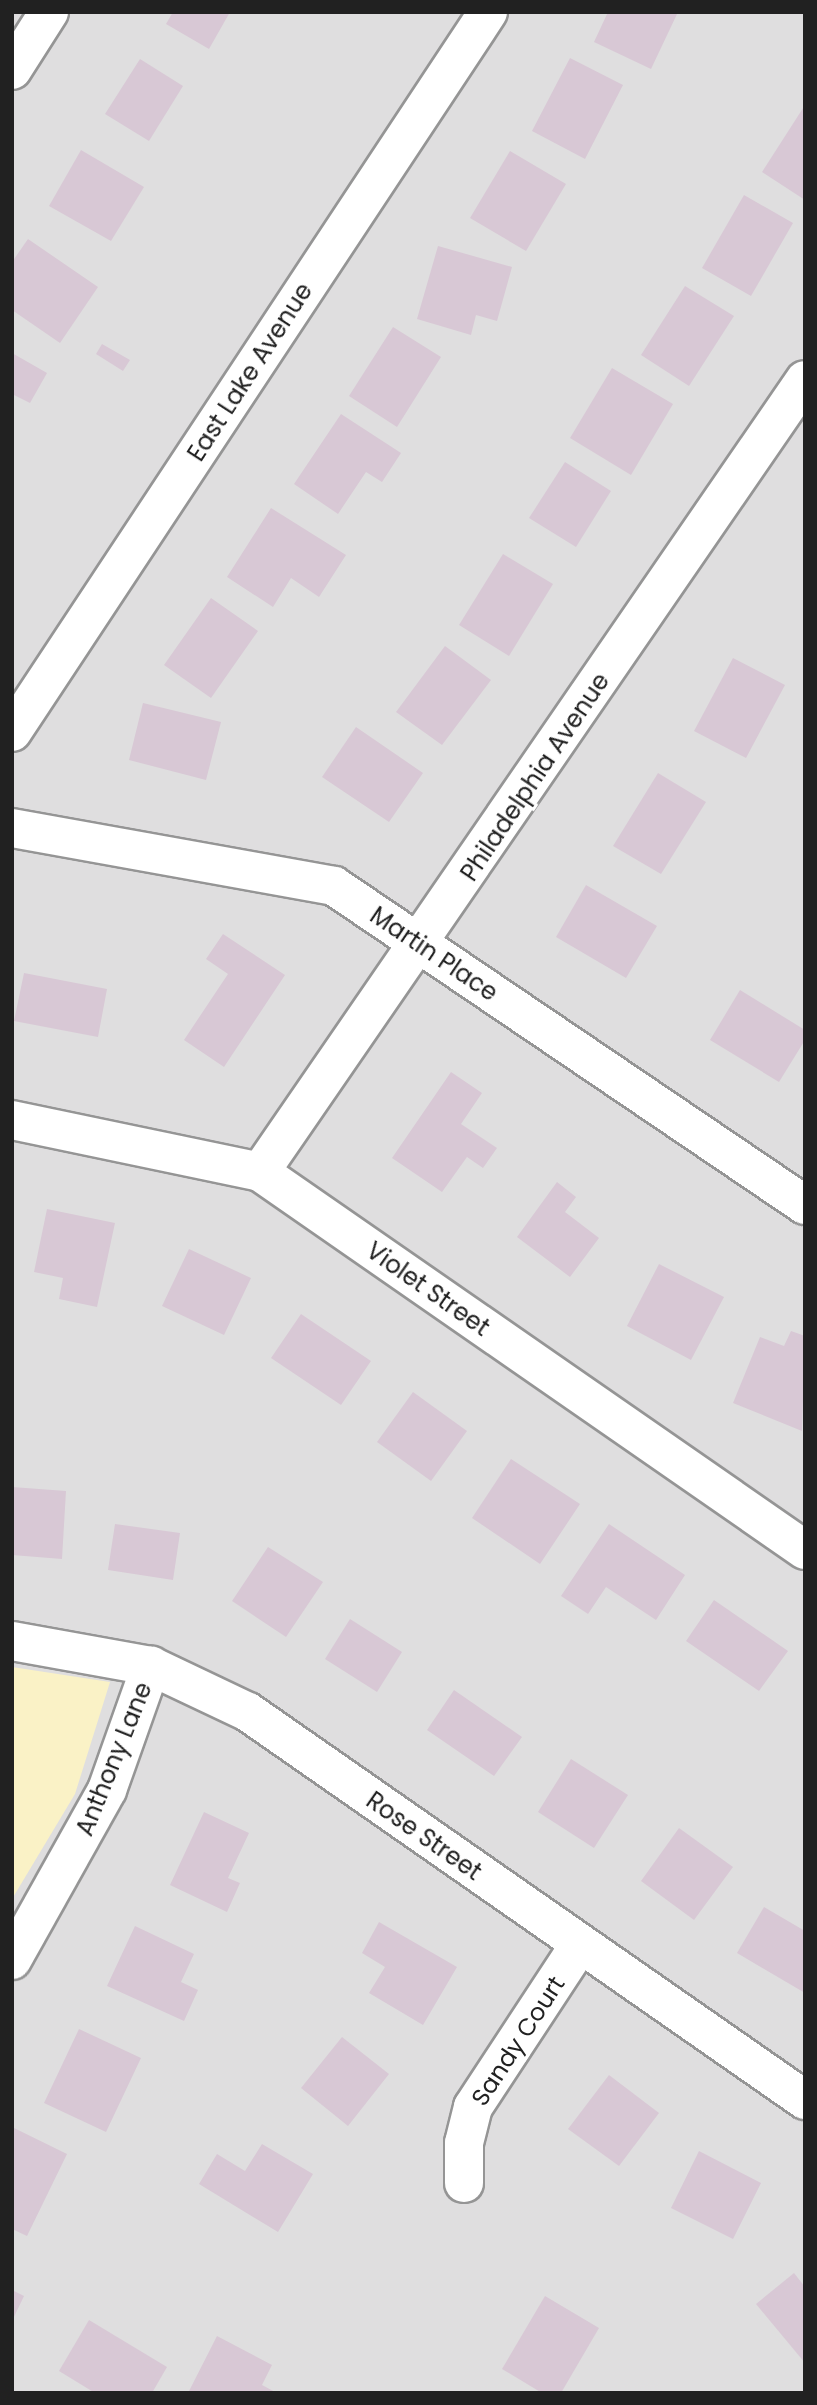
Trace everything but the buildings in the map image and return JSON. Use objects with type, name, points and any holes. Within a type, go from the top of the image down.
[{"type":"street","points":[[12,70],[48,12]]},
{"type":"street","name":"East Lake Avenue","points":[[12,732],[488,12]]},
{"type":"street","name":"Philadelphia Avenue","points":[[260,1172],[420,945],[805,380]]},
{"type":"street","name":"Martin Place","points":[[12,828],[334,886],[805,1205]]},
{"type":"street","name":"Violet Street","points":[[12,1120],[260,1172],[805,1550]]},
{"type":"street","name":"Rose Street","points":[[12,1642],[151,1666],[248,1712],[805,2100]]},
{"type":"street","name":"Anthony Lane","points":[[12,1960],[107,1790],[151,1666]]},
{"type":"street","name":"Sandy Court","points":[[464,2183],[464,2143],[473,2107],[580,1944]]},
{"type":"shaded area","points":[[12,12],[805,12],[805,2393],[12,2393]]},
{"type":"shaded area","points":[[12,1667],[110,1682],[75,1794],[12,1899]]}]
